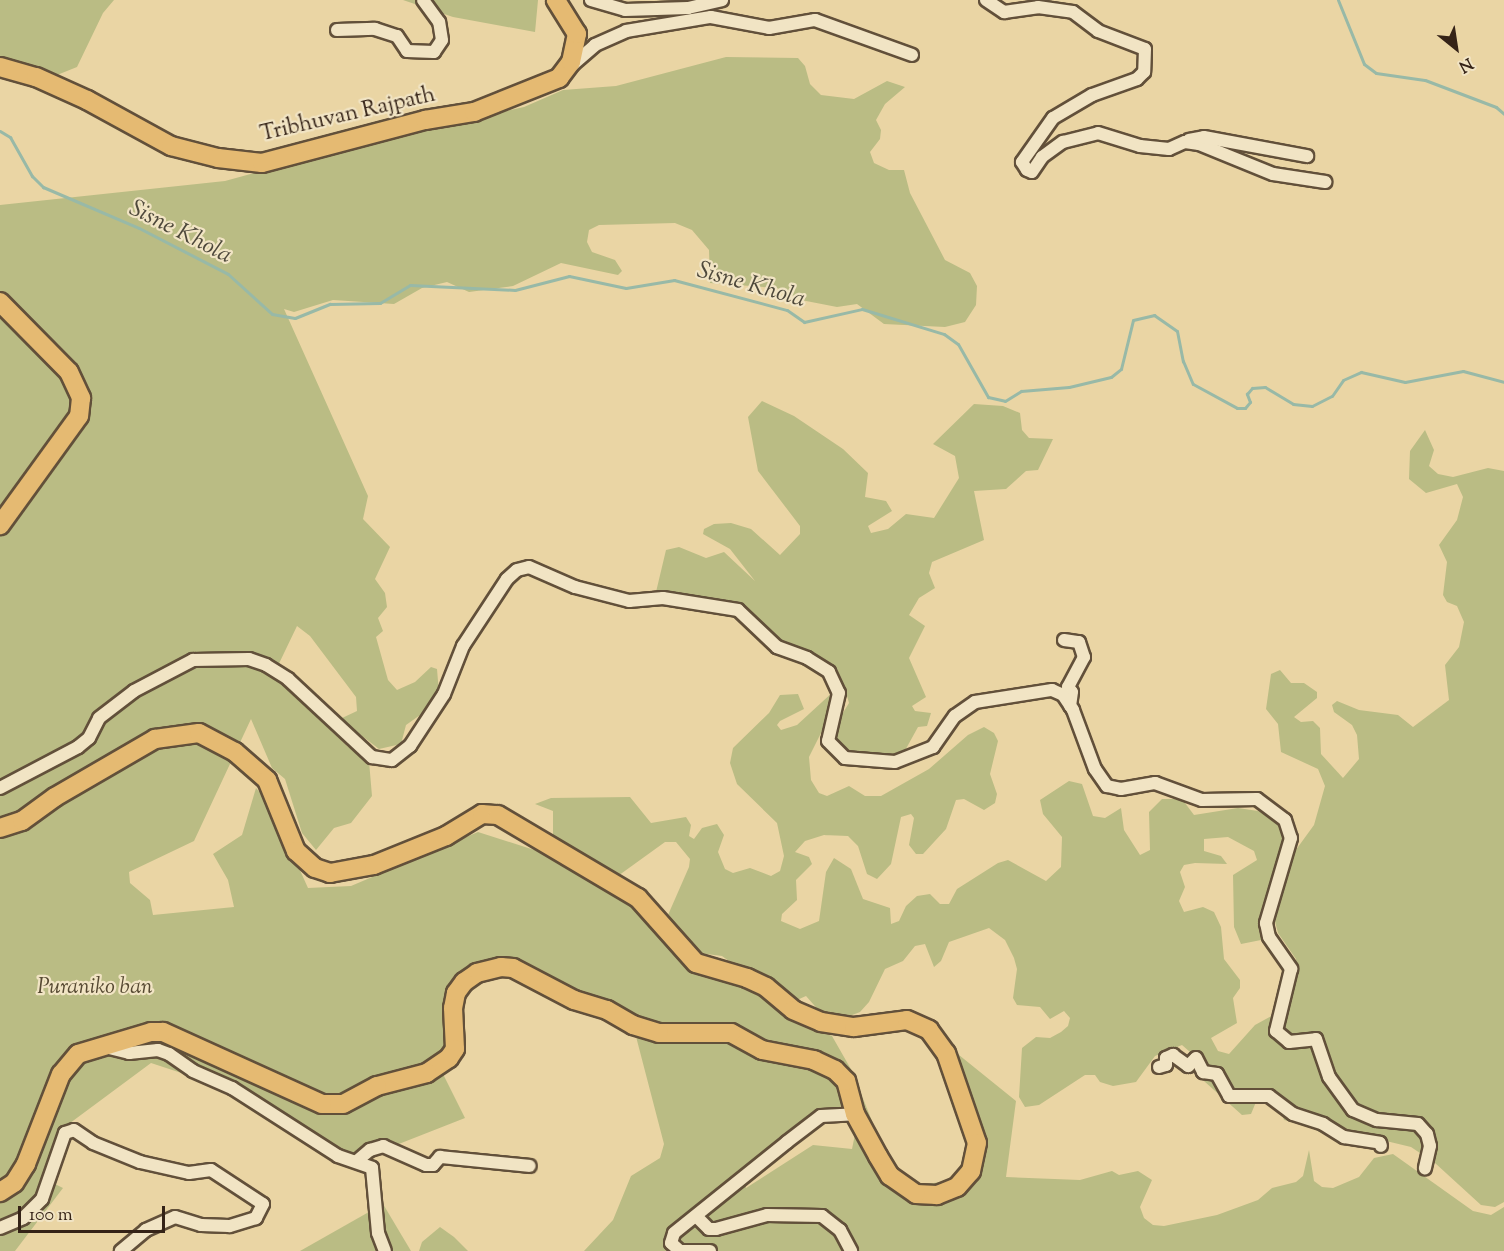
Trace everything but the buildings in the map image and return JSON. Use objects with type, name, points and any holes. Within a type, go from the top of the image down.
[{"type":"highway","points":[[556,0],[577,34],[565,72]]},
{"type":"highway","name":"Tribhuvan Rajpath","points":[[0,67],[36,77],[87,100],[171,146],[211,157],[262,163],[425,120],[474,112],[531,92],[565,72]]},
{"type":"highway","points":[[0,302],[69,372],[81,398],[79,416],[0,525]]},
{"type":"highway","points":[[0,828],[22,821],[55,797],[155,739],[199,733],[227,746],[267,780],[296,851],[315,868],[330,873],[374,865],[446,836],[482,814],[498,815],[638,898],[696,963],[747,978],[765,987],[793,1010],[821,1022],[854,1027],[907,1020],[929,1030],[946,1053],[978,1143],[971,1171],[949,1191],[916,1194],[890,1176],[855,1114],[846,1081],[814,1060],[762,1050],[717,1030],[659,1033],[633,1025],[507,967],[477,973],[456,993],[453,1008],[455,1049],[450,1058],[427,1073],[377,1086],[343,1104],[322,1104],[163,1032],[101,1046],[78,1054],[66,1064],[26,1164],[14,1183],[0,1192]]},
{"type":"street","points":[[337,30],[375,29],[397,36],[407,51],[434,52],[442,40],[439,22],[423,0]]},
{"type":"street","points":[[591,0],[625,10],[690,13],[721,17],[769,28],[815,20],[912,55]]},
{"type":"street","points":[[565,72],[583,54],[608,39],[626,31],[690,13],[722,0]]},
{"type":"street","points":[[986,0],[1004,12],[1038,7],[1073,12],[1098,31],[1145,49],[1144,72],[1137,79],[1092,95],[1053,118],[1022,162],[1027,170],[1032,172],[1042,157],[1063,142],[1098,133],[1140,146],[1169,149],[1185,141],[1204,137],[1307,156]]},
{"type":"street","points":[[1185,141],[1220,151],[1273,174],[1325,182]]},
{"type":"street","points":[[0,788],[78,747],[89,738],[99,718],[134,690],[193,660],[249,659],[266,665],[288,679],[372,757],[392,760],[410,746],[444,694],[463,646],[507,579],[517,570],[529,567],[575,587],[629,601],[663,597],[738,610],[777,648],[807,658],[828,672],[839,693],[828,741],[845,758],[891,763],[927,750],[940,740],[960,712],[985,699],[1040,689],[1063,695],[1070,706],[1095,769],[1107,786],[1121,789],[1155,783],[1202,800],[1257,799],[1285,820],[1291,838],[1266,923],[1269,937],[1288,962],[1291,973],[1276,1031],[1289,1042],[1316,1039],[1322,1048],[1329,1077],[1353,1110],[1377,1120],[1418,1124],[1427,1134],[1430,1146],[1425,1168]]},
{"type":"street","points":[[1064,640],[1079,642],[1084,657],[1068,687],[1072,692],[1070,706]]},
{"type":"street","points":[[101,1046],[129,1053],[158,1050],[169,1054],[193,1071],[232,1088],[338,1156],[358,1160],[372,1168],[378,1233],[385,1251]]},
{"type":"street","points":[[1159,1067],[1173,1055],[1188,1066],[1196,1058],[1203,1072],[1217,1074],[1229,1096],[1269,1096],[1293,1114],[1323,1124],[1352,1140],[1380,1143],[1381,1146]]},
{"type":"street","points":[[710,1251],[680,1251],[670,1238],[821,1116],[855,1114]]},
{"type":"street","points":[[0,1228],[23,1218],[42,1199],[65,1133],[74,1130],[93,1143],[140,1162],[189,1173],[211,1170],[263,1204],[256,1218],[229,1226],[201,1225],[175,1217],[146,1230],[121,1251]]},
{"type":"street","points":[[358,1160],[370,1150],[383,1146],[433,1165],[440,1156],[530,1166]]},
{"type":"street","points":[[696,1215],[709,1229],[766,1215],[822,1216],[840,1230],[851,1251]]},
{"type":"green space","points":[[0,0],[114,0],[103,13],[77,67],[57,75],[0,60]]},
{"type":"green space","points":[[403,0],[538,0],[535,32],[453,17]]},
{"type":"green space","name":"Puraniko ban","points":[[726,57],[798,58],[805,66],[810,84],[821,95],[854,99],[887,81],[905,87],[885,104],[876,120],[881,130],[880,139],[870,152],[874,163],[889,170],[904,170],[910,193],[945,260],[970,273],[977,286],[976,305],[965,322],[945,327],[884,324],[857,304],[837,307],[801,300],[777,288],[710,283],[709,250],[692,230],[675,223],[599,225],[589,230],[587,242],[592,252],[615,260],[622,271],[618,275],[561,263],[513,286],[469,292],[447,282],[422,288],[394,304],[333,300],[294,312],[284,309],[368,496],[363,519],[390,547],[375,579],[385,593],[387,607],[378,618],[383,631],[376,637],[388,680],[397,690],[415,682],[431,667],[437,669],[439,693],[423,713],[406,725],[401,744],[379,749],[340,719],[357,711],[356,697],[310,636],[297,626],[273,676],[348,747],[369,761],[372,796],[351,823],[334,828],[316,850],[302,833],[285,779],[272,768],[251,719],[194,841],[129,872],[130,883],[150,900],[153,915],[234,907],[228,880],[213,854],[242,835],[256,788],[270,804],[308,888],[351,886],[478,832],[553,856],[553,811],[535,804],[551,798],[630,797],[651,823],[686,817],[691,825],[689,836],[694,839],[702,828],[717,824],[724,835],[718,852],[725,869],[733,873],[750,868],[771,876],[780,871],[784,856],[777,823],[737,784],[730,763],[733,748],[769,713],[780,695],[798,694],[804,709],[780,721],[777,725],[781,730],[797,725],[834,691],[834,707],[809,757],[811,780],[819,793],[827,796],[849,786],[865,796],[881,796],[929,769],[968,735],[984,727],[994,733],[998,741],[990,774],[997,794],[995,803],[984,810],[964,799],[956,800],[946,829],[923,854],[916,854],[909,845],[914,818],[911,814],[901,817],[891,864],[877,879],[867,874],[858,846],[848,836],[824,835],[805,841],[795,852],[809,857],[812,864],[796,880],[797,900],[782,914],[781,921],[800,929],[819,921],[826,872],[834,858],[851,869],[863,899],[890,908],[891,924],[899,921],[906,906],[917,896],[930,894],[940,904],[949,904],[957,889],[998,863],[1008,860],[1046,881],[1061,867],[1062,837],[1043,814],[1040,800],[1069,781],[1082,784],[1093,816],[1105,818],[1121,808],[1124,830],[1140,855],[1150,850],[1149,812],[1162,799],[1182,799],[1194,815],[1238,808],[1258,811],[1275,820],[1285,836],[1261,940],[1241,944],[1234,927],[1233,875],[1257,860],[1254,851],[1228,837],[1204,839],[1204,851],[1221,856],[1227,864],[1195,863],[1184,865],[1180,872],[1185,887],[1179,901],[1184,912],[1203,907],[1214,912],[1221,927],[1224,959],[1240,980],[1240,988],[1233,998],[1237,1023],[1211,1038],[1218,1051],[1229,1054],[1255,1025],[1286,1008],[1295,986],[1296,959],[1278,933],[1273,914],[1290,858],[1314,825],[1325,786],[1318,769],[1281,752],[1278,724],[1266,709],[1271,674],[1280,670],[1291,683],[1304,683],[1317,692],[1317,698],[1294,717],[1301,722],[1313,721],[1320,728],[1321,754],[1343,778],[1359,759],[1357,735],[1352,725],[1334,712],[1332,705],[1337,701],[1359,710],[1398,715],[1413,727],[1449,700],[1445,665],[1459,647],[1464,622],[1457,606],[1447,602],[1443,595],[1447,562],[1439,545],[1457,520],[1463,497],[1457,484],[1426,493],[1409,479],[1410,451],[1425,430],[1434,450],[1429,466],[1438,474],[1453,477],[1488,468],[1504,471],[1504,1202],[1495,1207],[1481,1205],[1435,1163],[1411,1147],[1382,1140],[1347,1146],[1304,1124],[1284,1120],[1276,1095],[1270,1089],[1261,1090],[1251,1114],[1242,1115],[1195,1073],[1190,1052],[1182,1045],[1155,1056],[1136,1082],[1113,1086],[1100,1082],[1095,1075],[1085,1075],[1039,1105],[1025,1107],[1019,1097],[1022,1048],[1036,1037],[1050,1038],[1061,1032],[1068,1026],[1070,1018],[1064,1011],[1050,1019],[1040,1007],[1017,1005],[1013,998],[1017,969],[1014,958],[1005,940],[989,928],[949,942],[941,961],[934,967],[925,944],[915,946],[903,961],[885,969],[869,1002],[860,1012],[847,1017],[821,1013],[806,996],[797,1000],[796,1008],[766,976],[740,969],[722,956],[691,952],[668,915],[689,867],[690,859],[676,842],[665,842],[604,886],[644,914],[717,976],[755,993],[808,1027],[832,1036],[852,1071],[888,1161],[908,1186],[950,1181],[964,1173],[970,1155],[967,1128],[933,1034],[1016,1101],[1006,1177],[1080,1180],[1112,1171],[1119,1175],[1138,1171],[1152,1180],[1140,1207],[1144,1218],[1153,1225],[1164,1226],[1217,1215],[1258,1200],[1272,1188],[1296,1182],[1303,1176],[1309,1150],[1314,1181],[1322,1187],[1333,1188],[1359,1177],[1374,1158],[1393,1154],[1473,1211],[1491,1215],[1504,1207],[1504,1251],[584,1251],[613,1220],[631,1176],[660,1158],[664,1144],[633,1025],[513,968],[464,982],[455,1049],[439,1066],[465,1118],[358,1160],[239,1092],[151,1063],[62,1129],[45,1179],[63,1188],[15,1251],[0,1251],[0,205],[225,181],[373,141],[524,107],[563,90],[616,86]],"holes":[[[862,1100],[852,1149],[813,1145],[746,1188],[744,1176],[816,1114]]]},
{"type":"green space","points":[[762,401],[794,416],[843,449],[868,473],[865,497],[886,501],[892,511],[868,526],[871,533],[888,529],[906,514],[934,518],[959,478],[955,456],[933,444],[974,404],[1003,406],[1020,413],[1022,430],[1029,438],[1053,439],[1038,470],[1026,471],[1006,489],[974,491],[984,540],[932,562],[929,573],[935,588],[919,598],[909,615],[925,626],[909,658],[926,697],[912,706],[915,711],[931,713],[927,726],[918,727],[902,756],[843,754],[830,734],[849,703],[844,685],[831,666],[815,655],[779,643],[741,604],[676,596],[667,590],[656,592],[666,550],[679,547],[706,558],[724,552],[755,581],[730,549],[703,534],[704,529],[714,524],[731,523],[751,529],[780,555],[800,534],[800,526],[758,471],[748,417]]},
{"type":"green space","points":[[383,1204],[411,1251],[300,1251]]},
{"type":"green space","points":[[440,1227],[468,1251],[419,1251],[422,1242]]},
{"type":"waterway","points":[[1338,0],[1364,64],[1376,73],[1425,80],[1496,107],[1504,114]]},
{"type":"waterway","name":"Sisne Khola","points":[[0,131],[10,137],[32,176],[43,187],[139,228],[228,274],[272,314],[295,318],[330,304],[380,303],[410,285],[515,290],[569,276],[626,288],[674,280],[787,310],[804,322],[862,309],[944,334],[958,344],[988,397],[1005,401],[1021,391],[1069,387],[1111,377],[1121,369],[1133,320],[1154,315],[1177,331],[1183,361],[1193,384],[1237,408],[1245,408],[1250,402],[1247,394],[1252,388],[1265,387],[1293,404],[1312,406],[1332,396],[1343,380],[1361,372],[1405,382],[1463,371],[1504,382]]}]
